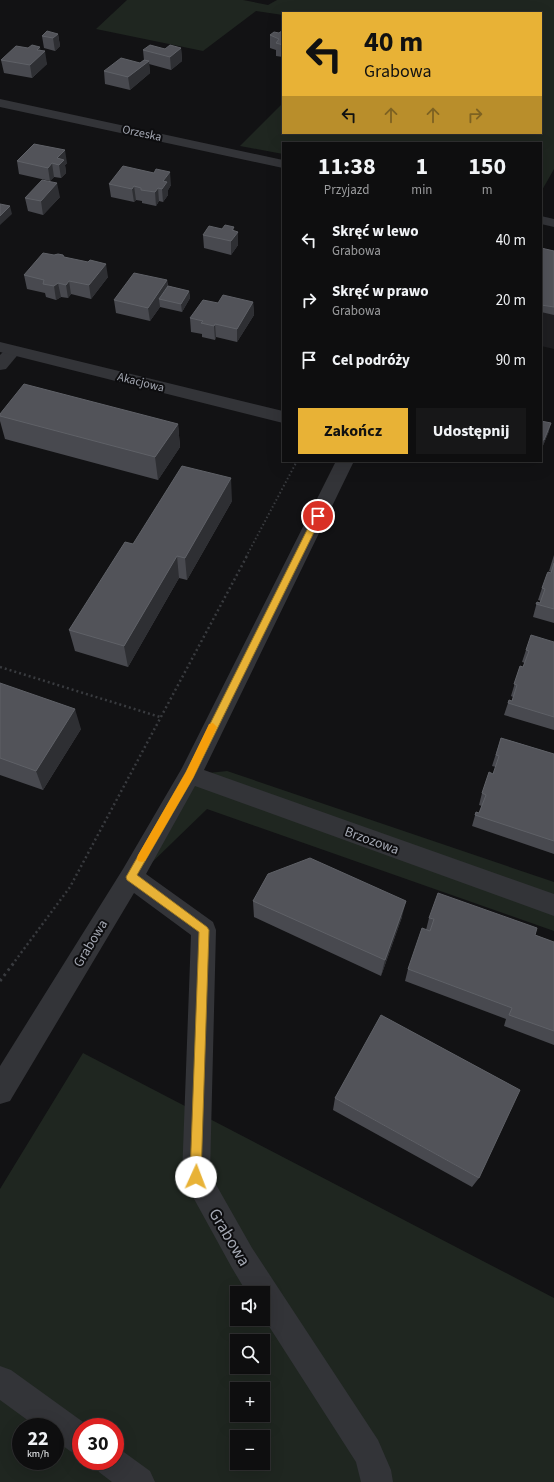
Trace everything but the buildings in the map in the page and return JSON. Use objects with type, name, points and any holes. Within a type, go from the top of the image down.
[{"type":"street","name":"Orzeska","points":[[0,103],[282,164]]},
{"type":"street","points":[[542,220],[554,223]]},
{"type":"street","name":"Akacjowa","points":[[6,349],[282,417]]},
{"type":"street","name":"Grabowa","points":[[0,1091],[131,877],[190,775],[345,462]]},
{"type":"street","name":"Brzozowa","points":[[190,775],[554,905]]},
{"type":"street","name":"Grabowa","points":[[131,877],[204,930],[196,1177],[242,1258],[367,1451],[375,1470],[377,1482]]},
{"type":"street","points":[[0,1381],[72,1433]]},
{"type":"street","points":[[122,1470],[139,1482]]},
{"type":"lane","points":[[0,365],[6,349]]},
{"type":"path","points":[[0,980],[70,887],[296,462]]},
{"type":"path","points":[[0,667],[160,717]]},
{"type":"shaded area","points":[[127,0],[243,0],[268,5],[277,0],[554,0],[554,169],[542,190],[542,142],[282,142],[282,154],[240,146],[282,104],[282,134],[542,134],[542,12],[282,12],[282,15],[256,11],[203,51],[96,29]]},
{"type":"shaded area","points":[[542,256],[554,259],[554,349],[542,346]]},
{"type":"shaded area","points":[[227,771],[554,882],[554,931],[207,809],[141,873],[190,775]]},
{"type":"shaded area","points":[[83,1053],[554,1298],[554,1482],[0,1482],[0,1189]]},
{"type":"slow traffic","points":[[142,858],[190,775],[213,727]]},
{"type":"route","points":[[196,1177],[204,930],[131,877],[190,775],[318,516]]}]
